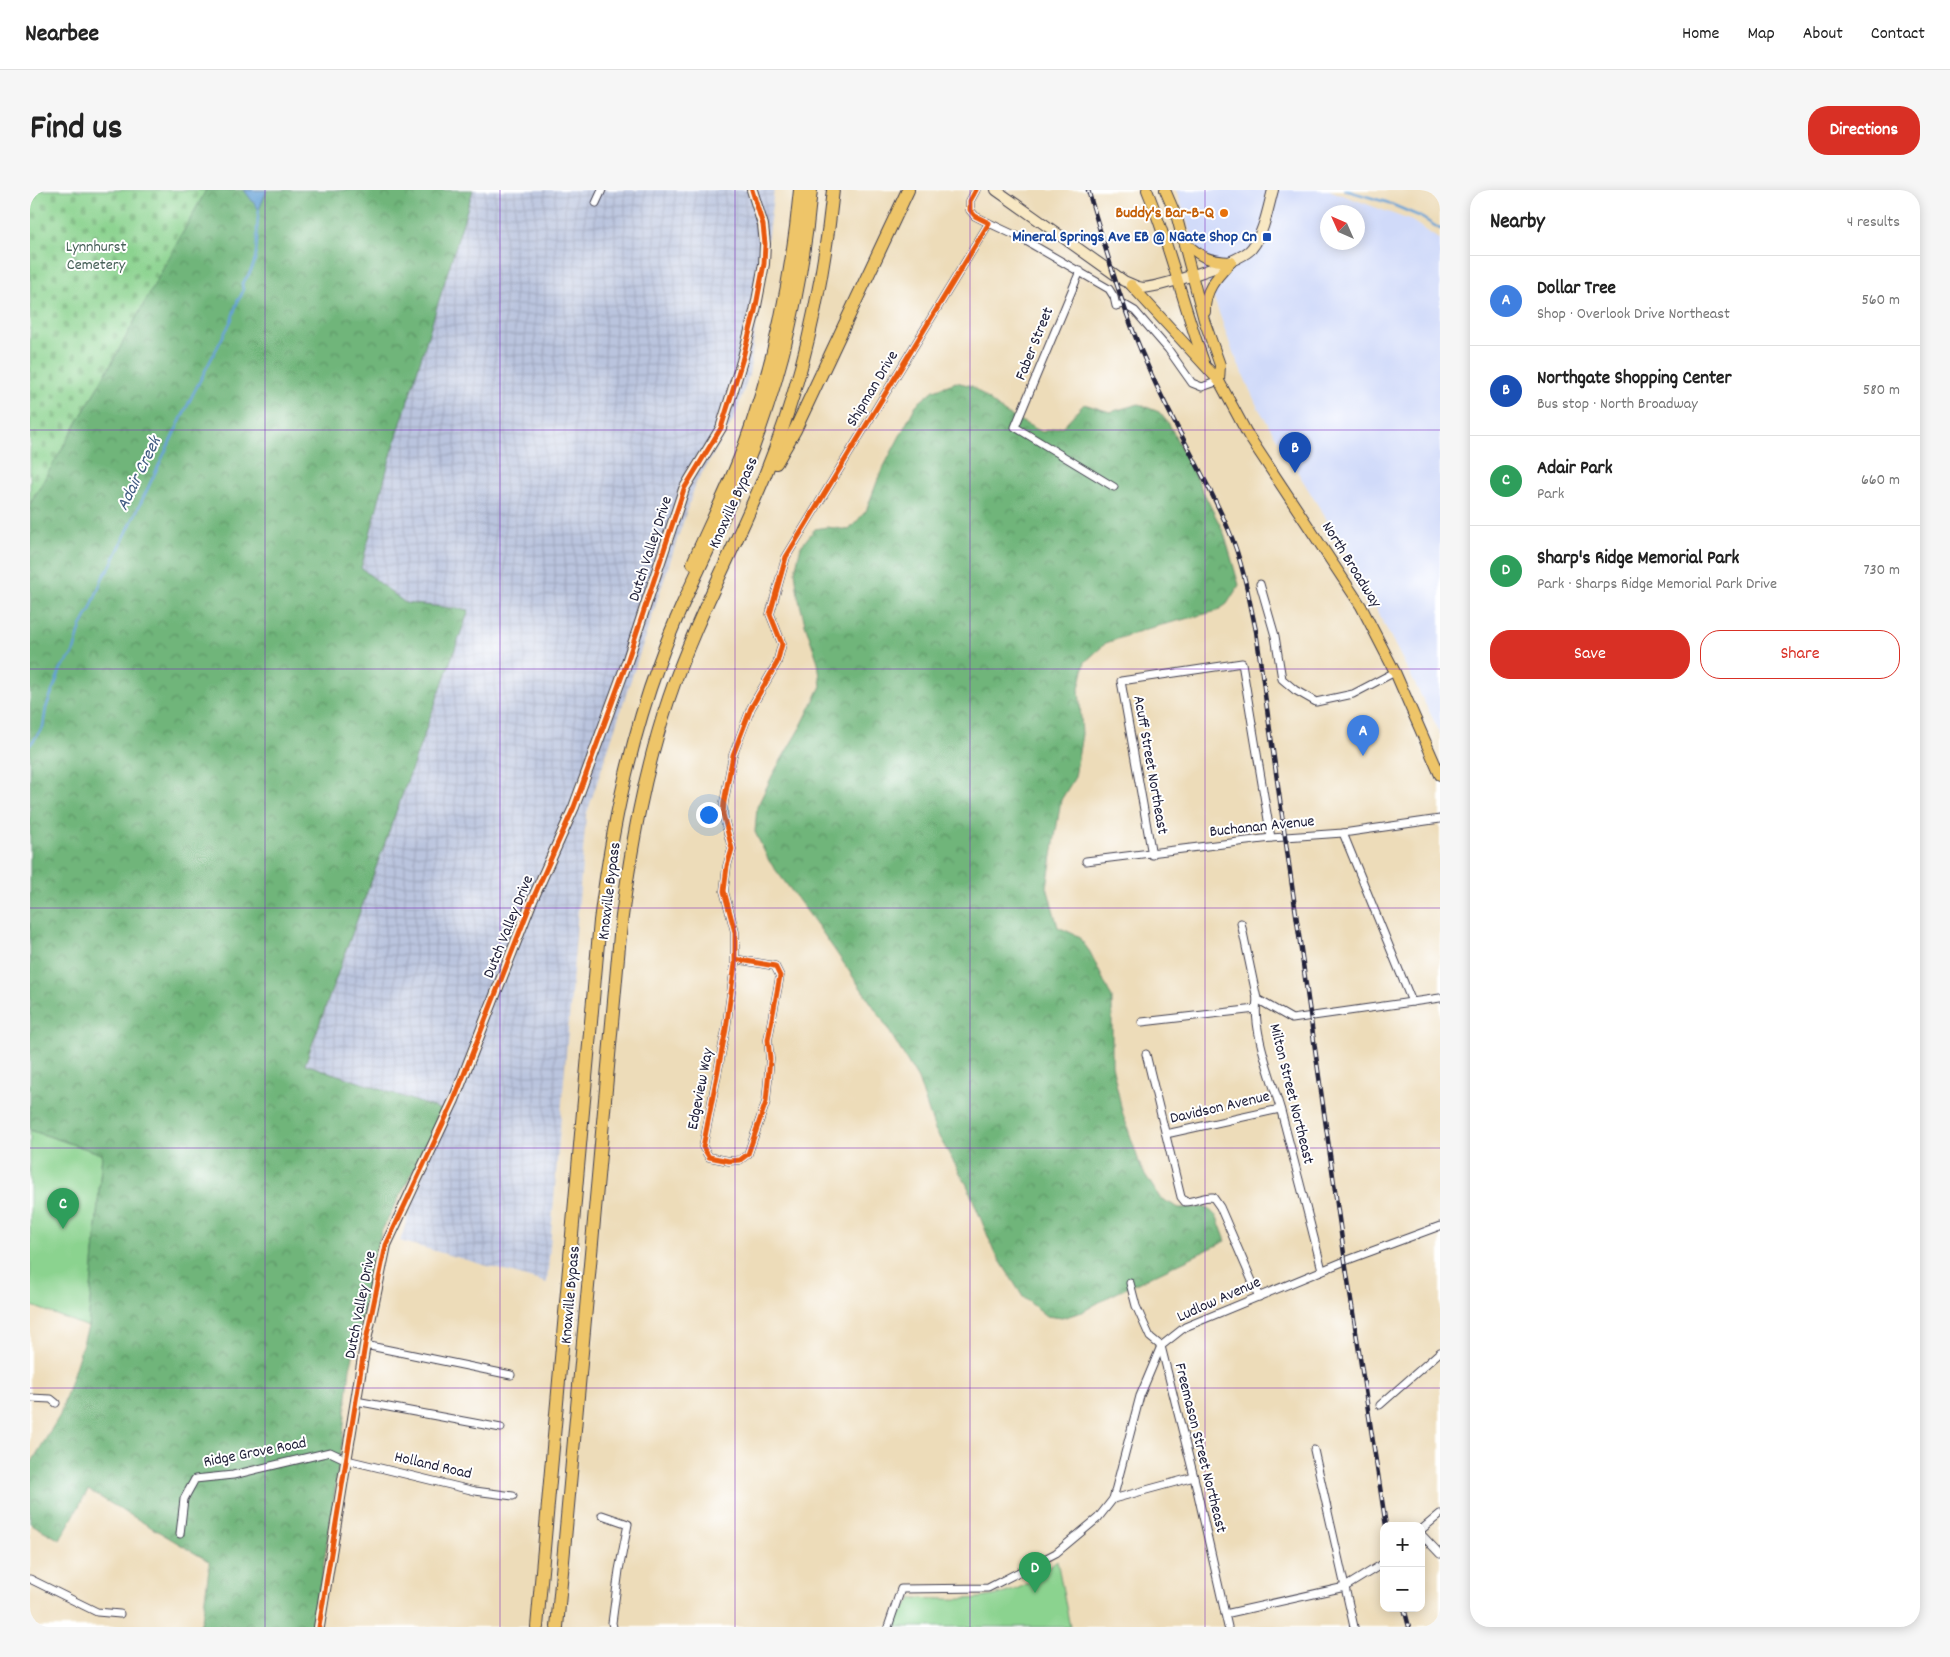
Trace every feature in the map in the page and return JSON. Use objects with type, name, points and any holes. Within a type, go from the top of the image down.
[{"type":"highway","points":[[609,856],[606,818],[632,715],[648,668],[676,599],[742,452],[769,366],[782,312],[797,225],[800,190]]},
{"type":"highway","name":"Knoxville Bypass","points":[[537,1627],[600,921],[609,856],[627,763],[659,662],[684,602],[744,472],[777,376],[796,295],[811,190]]},
{"type":"highway","name":"Knoxville Bypass","points":[[558,1627],[620,933],[635,826],[648,766],[674,684],[700,617],[751,508],[788,409],[807,341],[822,269],[833,190]]},
{"type":"highway","points":[[751,508],[795,430],[908,190]]},
{"type":"main road","name":"North Broadway","points":[[1147,190],[1162,228],[1186,312],[1206,368],[1219,380],[1244,430],[1361,606],[1395,672],[1440,775]]},
{"type":"main road","name":"North Broadway","points":[[1165,190],[1177,218],[1191,275],[1220,365],[1219,380]]},
{"type":"main road","points":[[1184,242],[1202,257],[1212,261],[1230,262]]},
{"type":"main road","points":[[1206,326],[1205,302],[1208,290],[1215,278],[1230,262]]},
{"type":"main road","points":[[1131,284],[1173,328],[1206,368]]},
{"type":"street","points":[[596,202],[602,190]]},
{"type":"street","name":"Dutch Valley Drive","points":[[319,1627],[365,1344],[386,1245],[454,1100],[531,903],[574,807],[626,665],[684,489],[721,428],[744,354],[755,312],[764,264],[765,244],[763,225],[752,190]]},
{"type":"street","points":[[976,190],[970,201],[970,210],[976,216],[1021,238],[1109,289],[1114,297],[1116,306],[1123,304],[1135,311],[1168,350],[1192,383],[1202,387],[1219,380]]},
{"type":"street","points":[[996,190],[1138,287],[1150,287],[1191,275],[1230,262],[1248,253],[1254,245],[1274,190]]},
{"type":"street","name":"Shipman Drive","points":[[770,614],[786,557],[989,223]]},
{"type":"street","name":"Faber Street","points":[[1080,272],[1016,427],[1114,487]]},
{"type":"street","points":[[1260,584],[1275,636],[1282,679],[1295,690],[1316,702],[1353,694],[1395,672]]},
{"type":"street","name":"Edgeview Way","points":[[735,959],[774,966],[780,976],[768,1040],[770,1059],[766,1102],[748,1154],[740,1160],[729,1162],[709,1157],[703,1147],[726,1029],[735,959],[735,932],[724,891],[727,866],[732,849],[723,814],[732,755],[751,708],[777,663],[782,644],[770,614]]},
{"type":"street","name":"Acuff Street Northeast","points":[[1152,854],[1121,681],[1242,663],[1271,838]]},
{"type":"street","name":"Buchanan Avenue","points":[[1086,862],[1271,838],[1343,833],[1440,818]]},
{"type":"street","points":[[1343,833],[1412,1002]]},
{"type":"street","name":"Milton Street Northeast","points":[[1242,924],[1258,999],[1256,1009],[1263,1048],[1322,1270]]},
{"type":"street","points":[[1258,999],[1292,1019],[1440,998]]},
{"type":"street","points":[[1142,1022],[1256,1009]]},
{"type":"street","points":[[1146,1054],[1180,1197],[1185,1202],[1192,1202],[1206,1196],[1213,1197],[1220,1207],[1259,1297]]},
{"type":"street","name":"Davidson Avenue","points":[[1166,1134],[1280,1109]]},
{"type":"street","name":"Ludlow Avenue","points":[[1113,1499],[1140,1396],[1161,1346],[1185,1327],[1322,1270],[1440,1226]]},
{"type":"street","name":"Freemason Street Northeast","points":[[1130,1283],[1136,1306],[1150,1337],[1161,1346],[1194,1477],[1228,1627]]},
{"type":"street","points":[[365,1344],[511,1375]]},
{"type":"street","points":[[1380,1406],[1440,1352]]},
{"type":"street","points":[[30,1398],[51,1399],[56,1403]]},
{"type":"street","points":[[356,1401],[501,1428]]},
{"type":"street","points":[[1314,1450],[1354,1627]]},
{"type":"street","name":"Ridge Grove Road","points":[[180,1534],[184,1499],[195,1479],[233,1475],[330,1452],[347,1460]]},
{"type":"street","name":"Holland Road","points":[[347,1460],[476,1491],[513,1496]]},
{"type":"street","points":[[888,1627],[901,1589],[988,1588],[1056,1553],[1098,1518],[1113,1499],[1194,1477]]},
{"type":"street","points":[[1425,1527],[1440,1514]]},
{"type":"street","points":[[602,1515],[628,1524],[619,1570],[613,1627]]},
{"type":"street","points":[[1425,1538],[1440,1554]]},
{"type":"street","points":[[1225,1614],[1345,1587],[1380,1565]]},
{"type":"street","points":[[30,1579],[97,1612],[120,1614]]},
{"type":"shaded area","points":[[473,190],[774,190],[749,375],[734,419],[696,483],[586,816],[547,1283],[400,1241],[444,1111],[305,1065],[469,610],[405,603],[361,569],[389,462]]},
{"type":"shaded area","points":[[1176,190],[1329,190],[1412,221],[1440,240],[1440,735],[1349,556],[1257,406],[1232,350]]},
{"type":"green space","name":"Lynnhurst Cemetery","points":[[30,190],[206,190],[111,364],[30,504]]},
{"type":"green space","points":[[206,190],[473,190],[389,462],[361,568],[405,603],[469,610],[305,1064],[445,1111],[381,1232],[350,1368],[342,1444],[321,1582],[312,1627],[199,1627],[202,1620],[210,1562],[88,1490],[60,1540],[30,1523],[30,1465],[60,1415],[88,1327],[102,1154],[30,1130],[30,504],[111,364]]},
{"type":"green space","points":[[956,382],[972,386],[1005,413],[1042,432],[1063,426],[1084,404],[1110,412],[1139,404],[1159,412],[1169,424],[1224,533],[1239,585],[1227,604],[1217,611],[1146,629],[1106,643],[1085,662],[1079,688],[1082,734],[1075,777],[1061,800],[1047,887],[1058,927],[1078,936],[1090,952],[1112,998],[1112,1065],[1122,1111],[1141,1168],[1160,1198],[1179,1208],[1207,1207],[1217,1217],[1226,1241],[1110,1296],[1082,1312],[1062,1318],[1046,1316],[1023,1297],[994,1251],[967,1185],[935,1130],[918,1079],[880,1016],[818,926],[769,861],[755,832],[757,807],[821,686],[818,662],[798,596],[795,571],[801,546],[815,529],[827,527],[849,530],[866,511],[880,474],[916,405],[934,390]]},
{"type":"green space","points":[[30,1130],[102,1154],[88,1327],[30,1305]]},
{"type":"green space","points":[[1057,1560],[1070,1627],[890,1627],[913,1598],[969,1599],[997,1595],[1027,1584]]},
{"type":"water","points":[[244,190],[267,190],[259,210]]},
{"type":"waterway","points":[[1345,190],[1386,202],[1419,216],[1440,229]]},
{"type":"waterway","name":"Adair Creek","points":[[30,745],[43,727],[46,708],[61,668],[73,654],[81,626],[90,610],[104,575],[109,569],[193,394],[231,321],[243,290],[242,283],[253,267],[257,249],[259,210]]},
{"type":"railway","points":[[1088,190],[1131,325],[1158,390],[1221,512],[1239,557],[1248,594],[1256,631],[1345,1261],[1385,1522]]},
{"type":"railway","points":[[1405,1612],[1409,1627]]},
{"type":"cycle path","points":[[319,1627],[365,1345],[386,1245],[454,1100],[531,903],[574,807],[626,665],[684,489],[721,428],[742,361],[755,311],[764,264],[765,244],[763,225],[752,190]]},
{"type":"cycle path","points":[[735,959],[775,966],[780,976],[768,1040],[770,1059],[766,1102],[748,1154],[740,1160],[729,1161],[709,1157],[703,1147],[726,1029],[735,964],[735,932],[724,891],[727,866],[732,849],[723,814],[733,755],[751,708],[777,663],[782,644],[770,614],[786,557],[989,223],[975,216],[970,210],[970,201],[976,190]]},
{"type":"place","name":"Buddy's Bar-B-Q","points":[[1224,213]]},
{"type":"place","name":"Mineral Springs Ave EB @ NGate Shop Cn","points":[[1267,237]]},
{"type":"place","name":"Northgate Shopping Center","points":[[1295,473]]},
{"type":"place","name":"Dollar Tree","points":[[1363,756]]},
{"type":"place","name":"Adair Park","points":[[63,1229]]},
{"type":"place","name":"Sharp's Ridge Memorial Park","points":[[1035,1593]]}]
